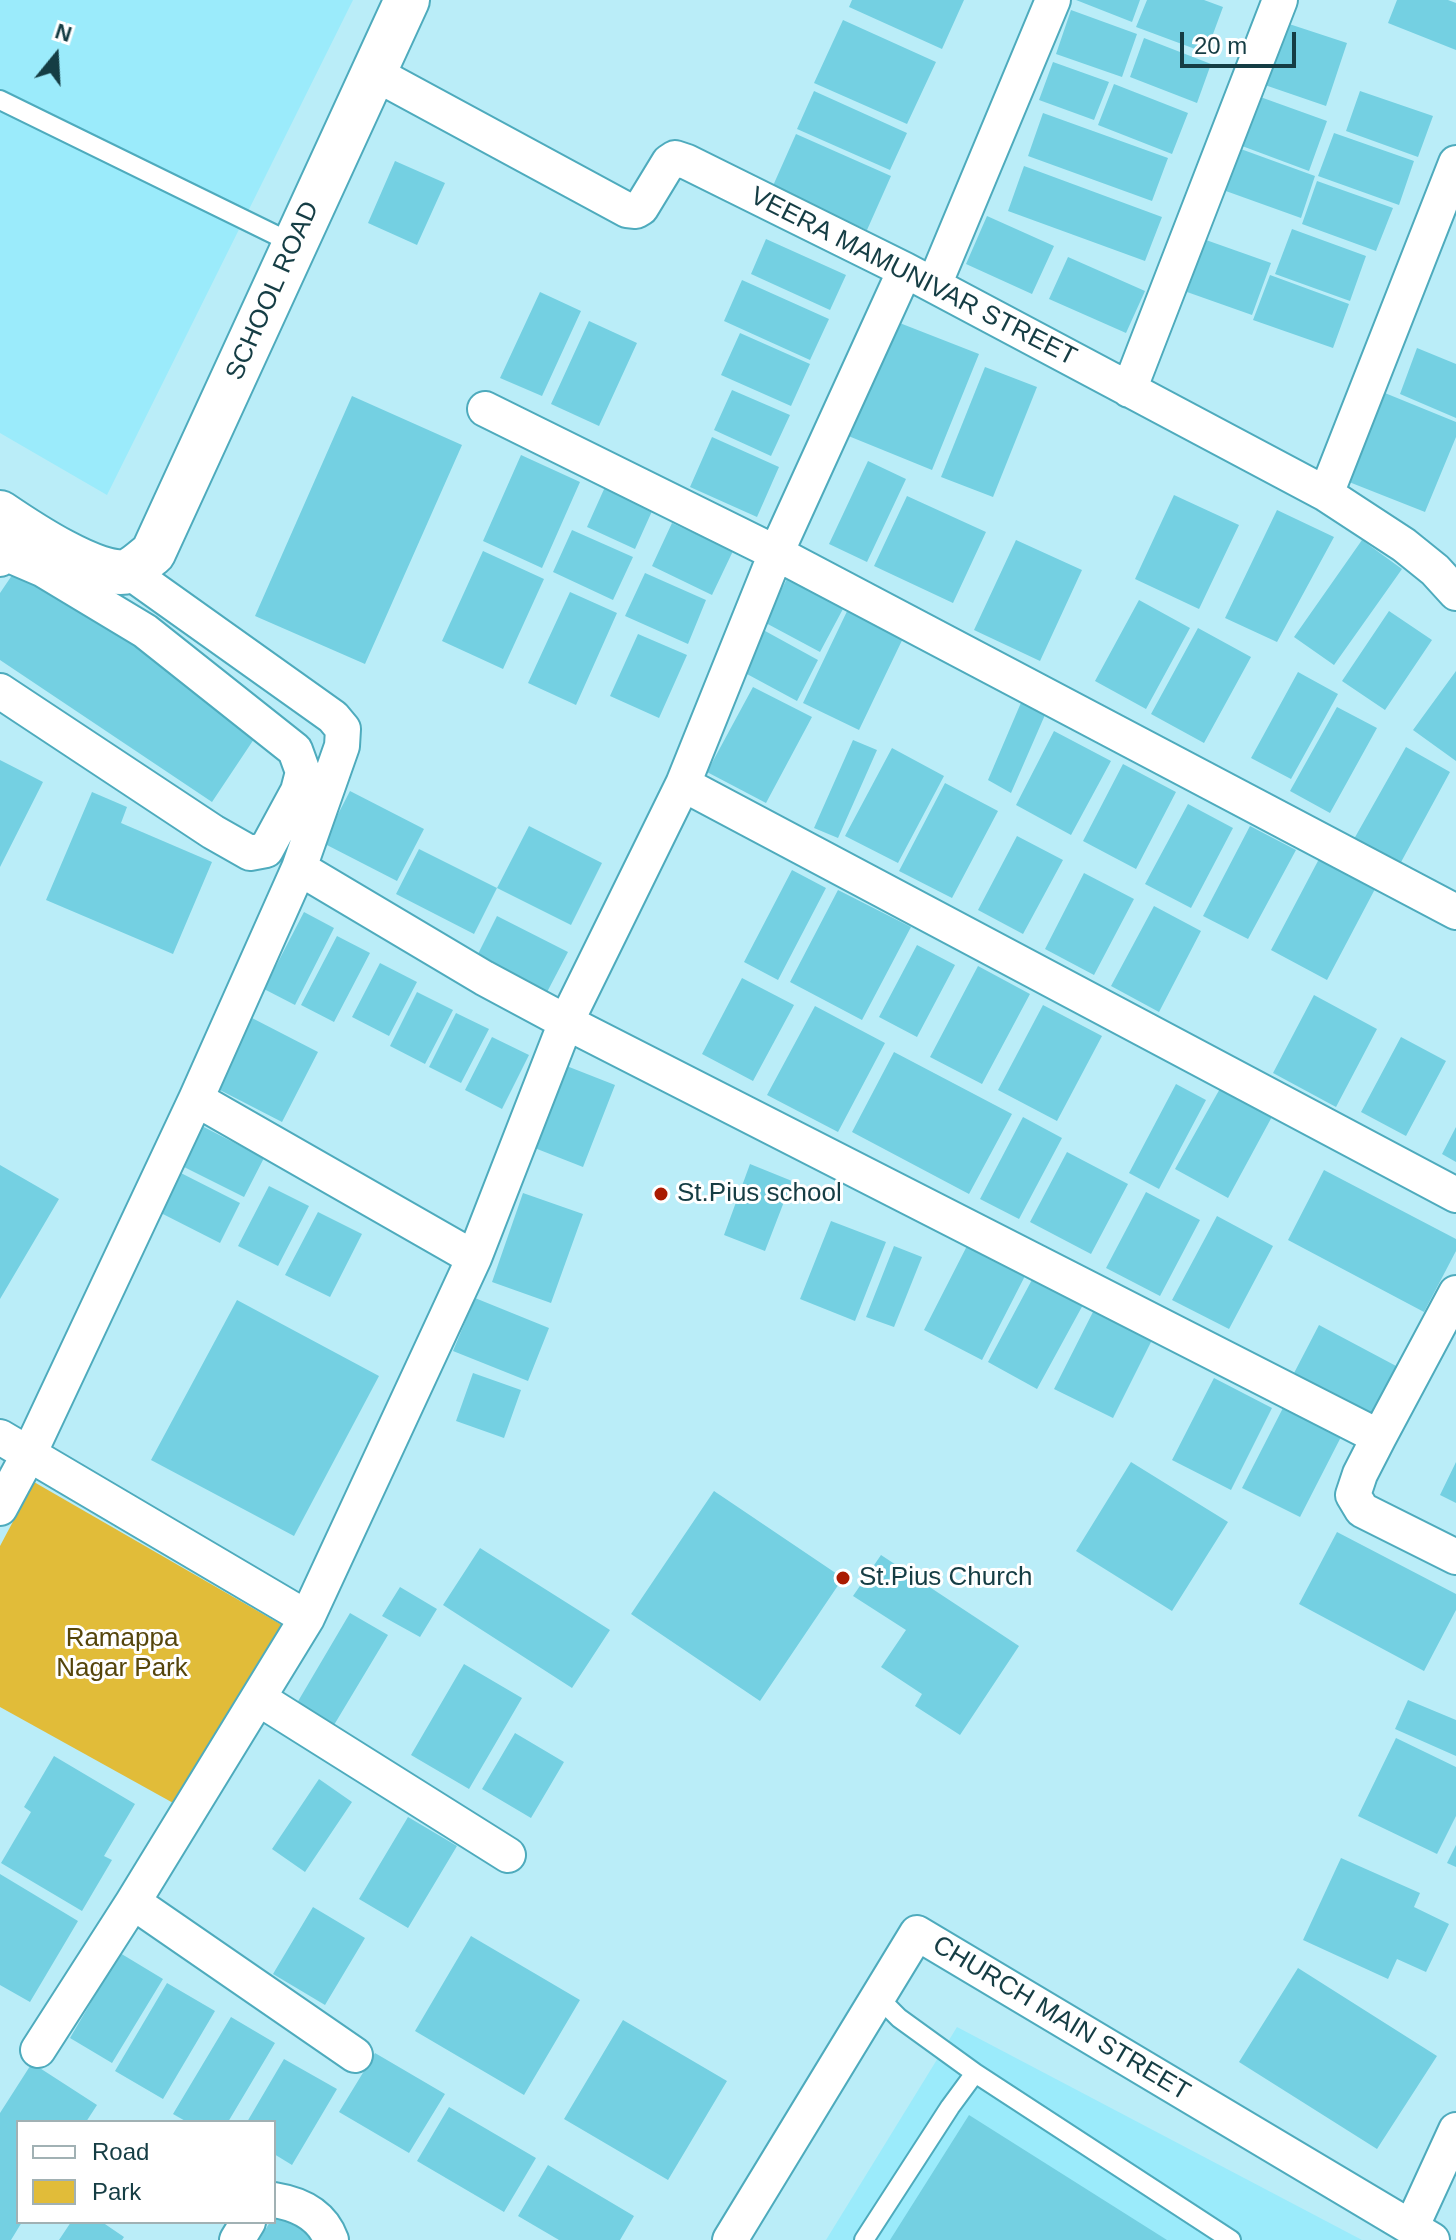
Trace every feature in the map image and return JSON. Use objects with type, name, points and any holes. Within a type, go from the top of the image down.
[{"type":"street","name":"SCHOOL ROAD","points":[[147,585],[153,553],[407,0]]},
{"type":"street","points":[[38,2050],[133,1902],[307,1618],[474,1258],[566,1022],[683,784],[776,553],[920,277],[1053,0]]},
{"type":"street","points":[[1129,390],[1280,0]]},
{"type":"street","name":"VEERA MAMUNIVAR STREET","points":[[374,73],[627,210],[641,208],[665,166],[675,158],[682,159],[920,277],[1326,494],[1404,545],[1435,570],[1456,593]]},
{"type":"street","points":[[1326,494],[1456,163]]},
{"type":"street","points":[[485,409],[776,553],[1456,912]]},
{"type":"street","points":[[0,1508],[14,1445],[196,1099],[299,868],[342,746],[343,729],[333,717],[147,585],[100,570],[1,518]]},
{"type":"street","points":[[0,559],[7,554],[42,569],[133,624],[295,750],[303,772],[298,791],[266,850],[250,853],[213,832],[0,691]]},
{"type":"street","points":[[133,624],[147,585]]},
{"type":"street","points":[[683,784],[1456,1195]]},
{"type":"street","points":[[299,868],[484,978],[566,1022],[1379,1437]]},
{"type":"street","points":[[196,1099],[474,1258]]},
{"type":"street","points":[[1456,1293],[1360,1474],[1353,1495],[1362,1510],[1456,1557]]},
{"type":"street","points":[[14,1445],[307,1618]]},
{"type":"street","points":[[258,1698],[508,1855]]},
{"type":"street","points":[[133,1902],[355,2055]]},
{"type":"street","name":"CHURCH MAIN STREET","points":[[730,2240],[917,1933],[1421,2234]]},
{"type":"street","points":[[1421,2234],[1456,2130]]},
{"type":"street","points":[[276,2200],[298,2205],[327,2228],[331,2240]]},
{"type":"lane","points":[[0,100],[294,244]]},
{"type":"lane","points":[[878,1997],[899,2018],[975,2073],[1231,2240]]},
{"type":"lane","points":[[864,2240],[975,2073]]},
{"type":"shaded area","points":[[0,0],[353,0],[107,495],[0,433]]},
{"type":"shaded area","points":[[957,2027],[1362,2240],[826,2240]]},
{"type":"green space","name":"Ramappa Nagar Park","points":[[34,1482],[282,1625],[175,1804],[0,1707],[0,1546]]},
{"type":"building","points":[[852,0],[964,0],[942,49],[849,7]]},
{"type":"building","points":[[1076,0],[1140,0],[1132,22]]},
{"type":"building","points":[[1147,0],[1204,0],[1223,7],[1206,53],[1136,27]]},
{"type":"building","points":[[1397,0],[1448,0],[1456,3],[1456,50],[1388,23]]},
{"type":"building","points":[[1071,10],[1137,34],[1122,77],[1056,54]]},
{"type":"building","points":[[843,20],[936,62],[907,124],[814,83]]},
{"type":"building","points":[[1280,21],[1347,43],[1326,106],[1259,83]]},
{"type":"building","points":[[1144,38],[1211,64],[1197,103],[1130,77]]},
{"type":"building","points":[[1053,62],[1109,82],[1094,120],[1039,100]]},
{"type":"building","points":[[1114,84],[1188,113],[1172,154],[1098,125]]},
{"type":"building","points":[[814,91],[907,133],[890,170],[797,129]]},
{"type":"building","points":[[1360,91],[1433,116],[1418,157],[1346,131]]},
{"type":"building","points":[[1252,94],[1327,121],[1309,171],[1234,143]]},
{"type":"building","points":[[1043,113],[1168,158],[1152,201],[1028,156]]},
{"type":"building","points":[[1334,133],[1414,161],[1399,205],[1318,176]]},
{"type":"building","points":[[796,134],[891,176],[867,230],[772,188]]},
{"type":"building","points":[[1238,148],[1315,176],[1301,218],[1223,190]]},
{"type":"building","points":[[395,161],[445,183],[417,245],[368,223]]},
{"type":"building","points":[[1024,166],[1162,217],[1145,261],[1008,211]]},
{"type":"building","points":[[1317,181],[1393,208],[1376,251],[1302,224]]},
{"type":"building","points":[[987,216],[1054,246],[1032,294],[966,264]]},
{"type":"building","points":[[1292,229],[1366,256],[1350,301],[1275,274]]},
{"type":"building","points":[[766,239],[846,275],[830,310],[751,274]]},
{"type":"building","points":[[1206,240],[1271,263],[1252,315],[1187,292]]},
{"type":"building","points":[[1068,257],[1145,291],[1126,333],[1049,299]]},
{"type":"building","points":[[1270,275],[1349,304],[1333,348],[1253,320]]},
{"type":"building","points":[[742,280],[829,319],[810,360],[724,321]]},
{"type":"building","points":[[540,292],[581,311],[542,396],[500,378]]},
{"type":"building","points":[[892,320],[979,354],[932,470],[846,435]]},
{"type":"building","points":[[589,321],[637,343],[599,426],[551,404]]},
{"type":"building","points":[[740,333],[810,364],[791,406],[721,375]]},
{"type":"building","points":[[1417,348],[1456,364],[1456,418],[1400,394]]},
{"type":"building","points":[[985,367],[1037,387],[993,497],[941,477]]},
{"type":"building","points":[[732,390],[790,415],[771,456],[714,430]]},
{"type":"building","points":[[1380,391],[1456,422],[1456,437],[1425,512],[1344,480]]},
{"type":"building","points":[[352,396],[462,445],[365,664],[255,616]]},
{"type":"building","points":[[712,437],[779,467],[757,517],[690,487]]},
{"type":"building","points":[[521,455],[580,482],[542,568],[483,541]]},
{"type":"building","points":[[868,461],[906,479],[867,562],[829,544]]},
{"type":"building","points":[[605,487],[653,509],[635,549],[587,527]]},
{"type":"building","points":[[1174,495],[1239,525],[1199,609],[1135,579]]},
{"type":"building","points":[[907,496],[986,532],[953,603],[874,566]]},
{"type":"building","points":[[1277,510],[1334,537],[1277,642],[1225,618]]},
{"type":"building","points":[[672,523],[733,551],[712,595],[652,566]]},
{"type":"building","points":[[572,530],[633,557],[613,600],[553,572]]},
{"type":"building","points":[[1016,540],[1082,570],[1040,661],[974,630]]},
{"type":"building","points":[[1362,540],[1402,569],[1334,665],[1294,637]]},
{"type":"building","points":[[483,551],[544,579],[503,669],[442,641]]},
{"type":"building","points":[[21,562],[260,730],[212,802],[0,660],[0,593]]},
{"type":"building","points":[[645,573],[706,600],[688,644],[625,616]]},
{"type":"building","points":[[788,577],[844,607],[820,652],[764,622]]},
{"type":"building","points":[[570,592],[617,613],[576,705],[528,683]]},
{"type":"building","points":[[1139,600],[1190,628],[1146,709],[1095,681]]},
{"type":"building","points":[[851,603],[907,630],[859,730],[803,703]]},
{"type":"building","points":[[1389,611],[1432,640],[1385,710],[1342,681]]},
{"type":"building","points":[[756,626],[818,660],[797,701],[734,667]]},
{"type":"building","points":[[1198,628],[1251,657],[1204,743],[1151,714]]},
{"type":"building","points":[[638,634],[687,655],[659,718],[610,696]]},
{"type":"building","points":[[1456,671],[1456,761],[1413,730]]},
{"type":"building","points":[[1298,672],[1338,694],[1291,779],[1251,758]]},
{"type":"building","points":[[753,687],[812,717],[766,803],[707,772]]},
{"type":"building","points":[[1023,698],[1048,708],[1011,793],[988,780]]},
{"type":"building","points":[[1337,707],[1377,728],[1330,813],[1290,791]]},
{"type":"building","points":[[1054,731],[1111,761],[1071,835],[1016,805]]},
{"type":"building","points":[[853,740],[877,750],[838,838],[814,828]]},
{"type":"building","points":[[1406,747],[1450,772],[1400,864],[1354,839]]},
{"type":"building","points":[[892,748],[944,776],[898,863],[845,836]]},
{"type":"building","points":[[0,760],[43,782],[0,867]]},
{"type":"building","points":[[1123,764],[1176,792],[1136,869],[1083,841]]},
{"type":"building","points":[[945,783],[998,811],[952,898],[899,871]]},
{"type":"building","points":[[350,791],[424,829],[397,881],[323,843]]},
{"type":"building","points":[[92,792],[127,807],[121,823],[212,862],[173,954],[46,900]]},
{"type":"building","points":[[1188,804],[1233,828],[1191,908],[1145,884]]},
{"type":"building","points":[[529,826],[602,863],[571,925],[497,888]]},
{"type":"building","points":[[1250,826],[1296,850],[1248,939],[1203,916]]},
{"type":"building","points":[[1017,836],[1063,860],[1023,934],[978,910]]},
{"type":"building","points":[[419,849],[497,888],[474,934],[396,894]]},
{"type":"building","points":[[1319,859],[1375,889],[1327,980],[1271,950]]},
{"type":"building","points":[[792,870],[826,888],[778,980],[744,962]]},
{"type":"building","points":[[1084,873],[1134,899],[1094,975],[1045,949]]},
{"type":"building","points":[[838,890],[911,927],[862,1020],[790,982]]},
{"type":"building","points":[[1154,906],[1201,931],[1159,1012],[1111,986]]},
{"type":"building","points":[[304,912],[334,928],[295,1005],[264,989]]},
{"type":"building","points":[[497,916],[568,952],[545,996],[475,960]]},
{"type":"building","points":[[337,936],[370,953],[334,1022],[301,1005]]},
{"type":"building","points":[[917,945],[955,965],[917,1037],[879,1017]]},
{"type":"building","points":[[380,963],[417,982],[389,1036],[352,1017]]},
{"type":"building","points":[[978,966],[1030,994],[982,1084],[930,1057]]},
{"type":"building","points":[[742,978],[794,1005],[753,1081],[702,1054]]},
{"type":"building","points":[[417,992],[453,1010],[425,1064],[390,1046]]},
{"type":"building","points":[[1314,995],[1377,1029],[1336,1107],[1273,1073]]},
{"type":"building","points":[[1043,1005],[1102,1036],[1057,1121],[998,1090]]},
{"type":"building","points":[[815,1006],[885,1043],[838,1132],[767,1095]]},
{"type":"building","points":[[456,1013],[489,1029],[461,1083],[429,1067]]},
{"type":"building","points":[[252,1018],[318,1052],[282,1122],[216,1088]]},
{"type":"building","points":[[492,1037],[529,1055],[502,1109],[465,1090]]},
{"type":"building","points":[[1401,1037],[1446,1061],[1406,1136],[1361,1112]]},
{"type":"building","points":[[894,1052],[1012,1114],[969,1194],[852,1132]]},
{"type":"building","points":[[559,1063],[615,1085],[583,1167],[527,1145]]},
{"type":"building","points":[[1176,1084],[1206,1100],[1159,1189],[1129,1173]]},
{"type":"building","points":[[1222,1085],[1274,1113],[1228,1198],[1175,1169]]},
{"type":"building","points":[[1023,1117],[1062,1138],[1019,1219],[980,1199]]},
{"type":"building","points":[[198,1124],[264,1158],[244,1197],[178,1164]]},
{"type":"building","points":[[1456,1127],[1456,1162],[1442,1154]]},
{"type":"building","points":[[1067,1152],[1128,1184],[1091,1254],[1030,1222]]},
{"type":"building","points":[[750,1164],[792,1181],[765,1251],[724,1235]]},
{"type":"building","points":[[0,1165],[59,1199],[0,1299]]},
{"type":"building","points":[[173,1169],[240,1203],[220,1243],[153,1209]]},
{"type":"building","points":[[1324,1170],[1456,1239],[1456,1251],[1424,1312],[1288,1240]]},
{"type":"building","points":[[269,1186],[309,1206],[278,1266],[238,1246]]},
{"type":"building","points":[[1146,1192],[1200,1220],[1160,1296],[1106,1268]]},
{"type":"building","points":[[523,1193],[583,1214],[551,1303],[492,1282]]},
{"type":"building","points":[[318,1212],[362,1234],[330,1297],[285,1275]]},
{"type":"building","points":[[1217,1216],[1273,1246],[1229,1329],[1172,1300]]},
{"type":"building","points":[[831,1221],[886,1242],[855,1321],[800,1299]]},
{"type":"building","points":[[968,1244],[1026,1274],[982,1360],[924,1330]]},
{"type":"building","points":[[894,1246],[922,1257],[894,1327],[866,1317]]},
{"type":"building","points":[[1034,1276],[1084,1303],[1037,1389],[988,1362]]},
{"type":"building","points":[[475,1298],[549,1328],[528,1381],[453,1351]]},
{"type":"building","points":[[237,1300],[379,1376],[294,1536],[151,1460]]},
{"type":"building","points":[[1096,1306],[1154,1336],[1113,1418],[1054,1389]]},
{"type":"building","points":[[1319,1325],[1398,1367],[1372,1416],[1293,1375]]},
{"type":"building","points":[[473,1373],[521,1390],[504,1438],[456,1421]]},
{"type":"building","points":[[1214,1378],[1272,1408],[1231,1490],[1172,1460]]},
{"type":"building","points":[[1284,1406],[1342,1435],[1300,1517],[1242,1488]]},
{"type":"building","points":[[1131,1462],[1228,1522],[1172,1611],[1076,1551]]},
{"type":"building","points":[[1456,1462],[1456,1503],[1440,1495]]},
{"type":"building","points":[[714,1491],[843,1578],[760,1701],[631,1614]]},
{"type":"building","points":[[1337,1532],[1456,1594],[1456,1610],[1424,1671],[1299,1604]]},
{"type":"building","points":[[480,1548],[610,1630],[572,1688],[443,1605]]},
{"type":"building","points":[[881,1555],[1019,1646],[960,1735],[915,1706],[922,1694],[881,1667],[906,1630],[853,1596]]},
{"type":"building","points":[[400,1587],[437,1609],[420,1637],[382,1616]]},
{"type":"building","points":[[350,1613],[388,1635],[334,1725],[297,1703]]},
{"type":"building","points":[[464,1664],[522,1698],[469,1789],[411,1755]]},
{"type":"building","points":[[1408,1700],[1456,1720],[1456,1756],[1395,1729]]},
{"type":"building","points":[[515,1733],[564,1762],[531,1818],[482,1789]]},
{"type":"building","points":[[1396,1738],[1456,1767],[1456,1816],[1437,1854],[1358,1816]]},
{"type":"building","points":[[54,1756],[135,1804],[104,1856],[112,1860],[82,1911],[1,1863],[31,1812],[24,1807]]},
{"type":"building","points":[[319,1779],[352,1802],[305,1872],[272,1849]]},
{"type":"building","points":[[408,1817],[457,1846],[408,1928],[359,1899]]},
{"type":"building","points":[[1456,1845],[1456,1867],[1447,1863]]},
{"type":"building","points":[[1341,1858],[1420,1893],[1414,1907],[1449,1924],[1426,1972],[1397,1959],[1388,1979],[1303,1940]]},
{"type":"building","points":[[0,1874],[78,1921],[30,2002],[0,1985]]},
{"type":"building","points":[[313,1907],[365,1938],[325,2005],[273,1974]]},
{"type":"building","points":[[471,1936],[580,2000],[524,2095],[415,2031]]},
{"type":"building","points":[[120,1953],[163,1979],[112,2063],[70,2038]]},
{"type":"building","points":[[1298,1968],[1437,2056],[1377,2149],[1239,2062]]},
{"type":"building","points":[[167,1983],[215,2011],[163,2099],[115,2071]]},
{"type":"building","points":[[231,2017],[275,2043],[229,2120],[184,2120],[173,2114]]},
{"type":"building","points":[[623,2020],[727,2081],[668,2180],[564,2119]]},
{"type":"building","points":[[375,2053],[445,2094],[409,2153],[339,2112]]},
{"type":"building","points":[[284,2059],[337,2089],[292,2165],[276,2155],[276,2120],[248,2120]]},
{"type":"building","points":[[32,2063],[97,2105],[87,2120],[16,2120],[16,2224],[21,2224],[11,2240],[0,2240],[0,2113]]},
{"type":"building","points":[[449,2107],[536,2158],[504,2212],[417,2161]]},
{"type":"building","points":[[969,2115],[1167,2240],[890,2240]]},
{"type":"building","points":[[548,2165],[634,2216],[620,2240],[559,2240],[518,2216]]},
{"type":"building","points":[[276,2214],[320,2240],[259,2240],[269,2224],[276,2224]]},
{"type":"building","points":[[70,2224],[105,2224],[124,2237],[122,2240],[59,2240]]},
{"type":"place","name":"St.Pius school","points":[[661,1194]]},
{"type":"place","name":"St.Pius Church","points":[[843,1578]]}]
